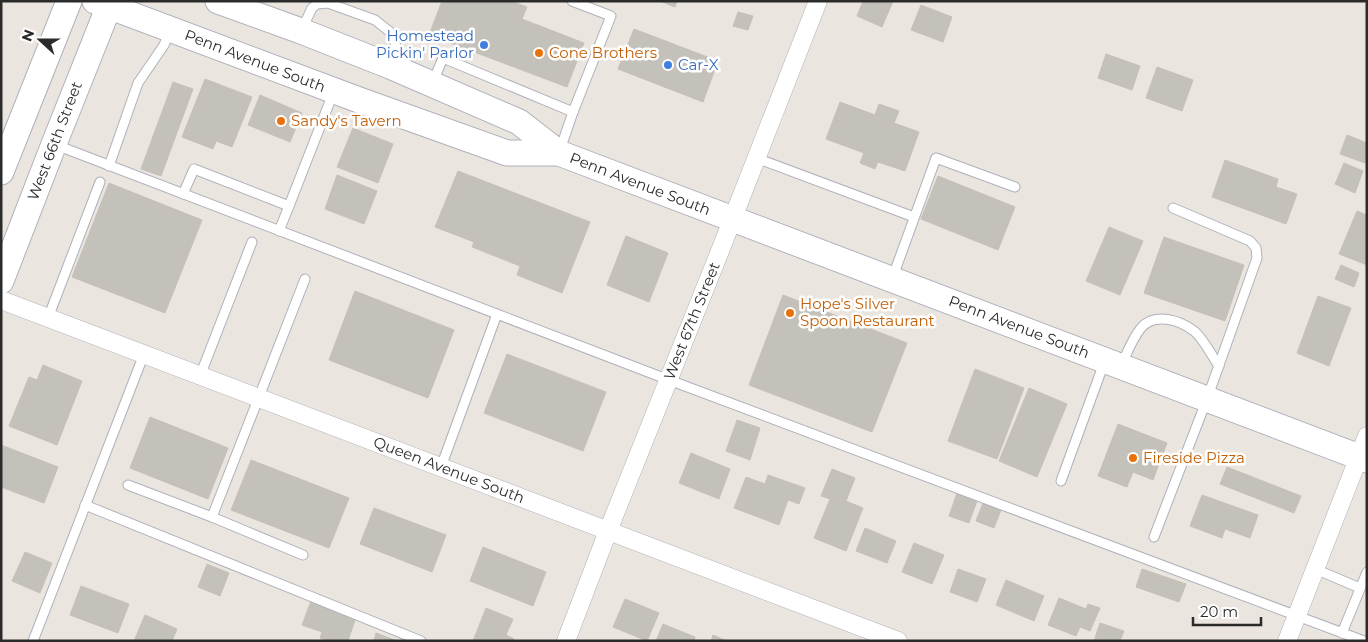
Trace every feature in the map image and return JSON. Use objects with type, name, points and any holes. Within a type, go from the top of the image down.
[{"type":"main road","points":[[1,172],[68,1]]},
{"type":"main road","name":"Penn Avenue South","points":[[218,1],[258,12],[520,122],[559,153],[1207,399],[1364,451]]},
{"type":"main road","name":"Penn Avenue South","points":[[105,3],[334,91],[507,153],[559,153]]},
{"type":"main road","name":"West 66th Street","points":[[1,280],[54,144],[105,3]]},
{"type":"street","name":"West 67th Street","points":[[566,641],[818,1]]},
{"type":"street","name":"Queen Avenue South","points":[[1,300],[898,641]]},
{"type":"street","points":[[1287,641],[1364,451]]},
{"type":"lane","points":[[559,153],[611,16],[572,1]]},
{"type":"lane","points":[[301,31],[312,8],[317,4],[328,3],[375,20],[394,35],[396,49],[390,66]]},
{"type":"lane","points":[[109,166],[138,83],[164,45],[170,29]]},
{"type":"lane","points":[[432,84],[443,58],[573,112]]},
{"type":"lane","points":[[279,231],[334,91]]},
{"type":"lane","points":[[54,144],[669,380],[1364,641]]},
{"type":"lane","points":[[756,158],[914,217]]},
{"type":"lane","points":[[892,279],[936,158],[1015,187]]},
{"type":"lane","points":[[184,194],[194,169],[289,206]]},
{"type":"lane","points":[[48,318],[100,182]]},
{"type":"lane","points":[[1154,537],[1207,399],[1257,258],[1256,248],[1250,241],[1173,208]]},
{"type":"lane","points":[[200,376],[252,242]]},
{"type":"lane","points":[[212,517],[305,279]]},
{"type":"lane","points":[[441,467],[497,314]]},
{"type":"lane","points":[[1061,481],[1113,363],[1142,326],[1154,319],[1167,318],[1194,331],[1219,366]]},
{"type":"lane","points":[[33,641],[144,354]]},
{"type":"lane","points":[[128,485],[303,555]]},
{"type":"lane","points":[[85,505],[421,641]]},
{"type":"lane","points":[[1315,569],[1360,588]]},
{"type":"lane","points":[[1342,632],[1367,572]]},
{"type":"building","points":[[442,1],[511,1],[527,7],[522,19],[584,43],[567,87],[429,35]]},
{"type":"building","points":[[660,1],[677,1],[675,7]]},
{"type":"building","points":[[863,1],[893,1],[882,27],[857,16]]},
{"type":"building","points":[[921,5],[952,17],[943,42],[911,30]]},
{"type":"building","points":[[738,12],[753,16],[748,30],[733,26]]},
{"type":"building","name":"Car-X","points":[[634,29],[718,61],[703,102],[618,69]]},
{"type":"building","points":[[1106,54],[1140,66],[1132,90],[1098,78]]},
{"type":"building","points":[[1157,67],[1193,80],[1182,111],[1146,98]]},
{"type":"building","points":[[205,79],[252,97],[232,147],[216,141],[213,149],[182,137]]},
{"type":"building","points":[[173,82],[193,89],[161,176],[141,169]]},
{"type":"building","points":[[260,95],[302,113],[290,142],[248,125]]},
{"type":"building","points":[[840,102],[875,115],[879,104],[899,111],[894,123],[919,132],[905,171],[878,162],[875,169],[860,163],[864,153],[826,139]]},
{"type":"building","points":[[353,128],[393,144],[378,183],[337,167]]},
{"type":"building","points":[[1347,135],[1367,143],[1365,163],[1340,154]]},
{"type":"building","points":[[1225,160],[1278,179],[1276,187],[1297,194],[1286,224],[1212,197]]},
{"type":"building","points":[[1344,163],[1363,171],[1355,193],[1335,184]]},
{"type":"building","points":[[458,171],[590,222],[562,293],[517,275],[520,266],[472,247],[474,242],[435,227]]},
{"type":"building","points":[[337,175],[377,191],[364,224],[325,209]]},
{"type":"building","points":[[938,176],[1015,207],[998,250],[921,219]]},
{"type":"building","points":[[109,183],[202,220],[165,313],[72,277]]},
{"type":"building","points":[[1357,211],[1367,215],[1367,265],[1339,254]]},
{"type":"building","points":[[1109,227],[1143,241],[1120,295],[1086,281]]},
{"type":"building","points":[[626,236],[668,253],[649,302],[607,285]]},
{"type":"building","points":[[1164,237],[1244,265],[1225,321],[1144,293]]},
{"type":"building","points":[[1341,265],[1359,273],[1354,287],[1335,279]]},
{"type":"building","points":[[355,291],[454,330],[428,398],[329,360]]},
{"type":"building","points":[[783,295],[907,343],[872,432],[749,385]]},
{"type":"building","points":[[1318,296],[1351,308],[1329,366],[1297,353]]},
{"type":"building","points":[[507,354],[606,392],[583,451],[484,413]]},
{"type":"building","points":[[43,365],[82,381],[57,445],[9,426],[29,377],[37,380]]},
{"type":"building","points":[[975,369],[1024,388],[997,459],[948,441]]},
{"type":"building","points":[[1029,388],[1067,404],[1037,477],[999,461]]},
{"type":"building","points":[[150,417],[228,448],[208,499],[130,468]]},
{"type":"building","points":[[737,420],[760,428],[750,460],[726,451]]},
{"type":"building","name":"Fireside Pizza","points":[[1118,424],[1167,443],[1153,480],[1133,472],[1127,487],[1098,476]]},
{"type":"building","points":[[1,445],[58,467],[44,503],[1,487]]},
{"type":"building","points":[[691,453],[730,469],[719,499],[679,483]]},
{"type":"building","points":[[251,460],[349,498],[329,548],[231,510]]},
{"type":"building","points":[[1227,467],[1301,496],[1294,513],[1220,484]]},
{"type":"building","points":[[832,469],[855,478],[846,501],[863,508],[846,551],[814,538],[830,499],[821,496]]},
{"type":"building","points":[[768,475],[805,488],[799,504],[788,500],[779,525],[734,508],[746,477],[765,484]]},
{"type":"building","points":[[957,493],[977,501],[969,523],[949,516]]},
{"type":"building","points":[[1202,495],[1258,515],[1250,538],[1225,529],[1222,538],[1190,526]]},
{"type":"building","points":[[983,503],[1001,510],[994,528],[976,521]]},
{"type":"building","points":[[374,508],[446,535],[432,572],[360,544]]},
{"type":"building","points":[[865,528],[896,541],[887,563],[856,551]]},
{"type":"building","points":[[914,543],[944,555],[932,584],[902,572]]},
{"type":"building","points":[[483,547],[546,572],[533,606],[470,581]]},
{"type":"building","points":[[25,552],[52,563],[40,593],[12,581]]},
{"type":"building","points":[[207,564],[229,573],[220,596],[198,587]]},
{"type":"building","points":[[958,569],[986,579],[977,602],[950,592]]},
{"type":"building","points":[[1142,569],[1186,584],[1179,602],[1136,587]]},
{"type":"building","points":[[1006,580],[1044,596],[1034,621],[996,605]]},
{"type":"building","points":[[81,586],[129,604],[118,633],[70,615]]},
{"type":"building","points":[[1059,598],[1086,609],[1088,604],[1100,608],[1090,631],[1080,627],[1076,636],[1048,625]]},
{"type":"building","points":[[625,599],[659,613],[647,641],[613,627]]},
{"type":"building","points":[[311,601],[356,617],[348,641],[328,641],[320,638],[322,632],[302,625]]},
{"type":"building","points":[[486,608],[513,619],[506,635],[514,639],[513,641],[473,641]]},
{"type":"building","points":[[145,615],[177,629],[172,641],[134,641]]},
{"type":"building","points":[[1100,623],[1124,631],[1120,641],[1094,641]]},
{"type":"building","points":[[663,624],[695,637],[694,641],[656,641]]},
{"type":"building","points":[[376,633],[397,641],[374,641]]},
{"type":"building","points":[[713,635],[727,641],[711,641]]},
{"type":"place","name":"Homestead Pickin' Parlor","points":[[484,45]]},
{"type":"place","name":"Cone Brothers","points":[[539,53]]},
{"type":"place","name":"Car-X","points":[[668,65]]},
{"type":"place","name":"Sandy's Tavern","points":[[281,121]]},
{"type":"place","name":"Hope's Silver Spoon Restaurant","points":[[790,313]]},
{"type":"place","name":"Fireside Pizza","points":[[1133,458]]}]
